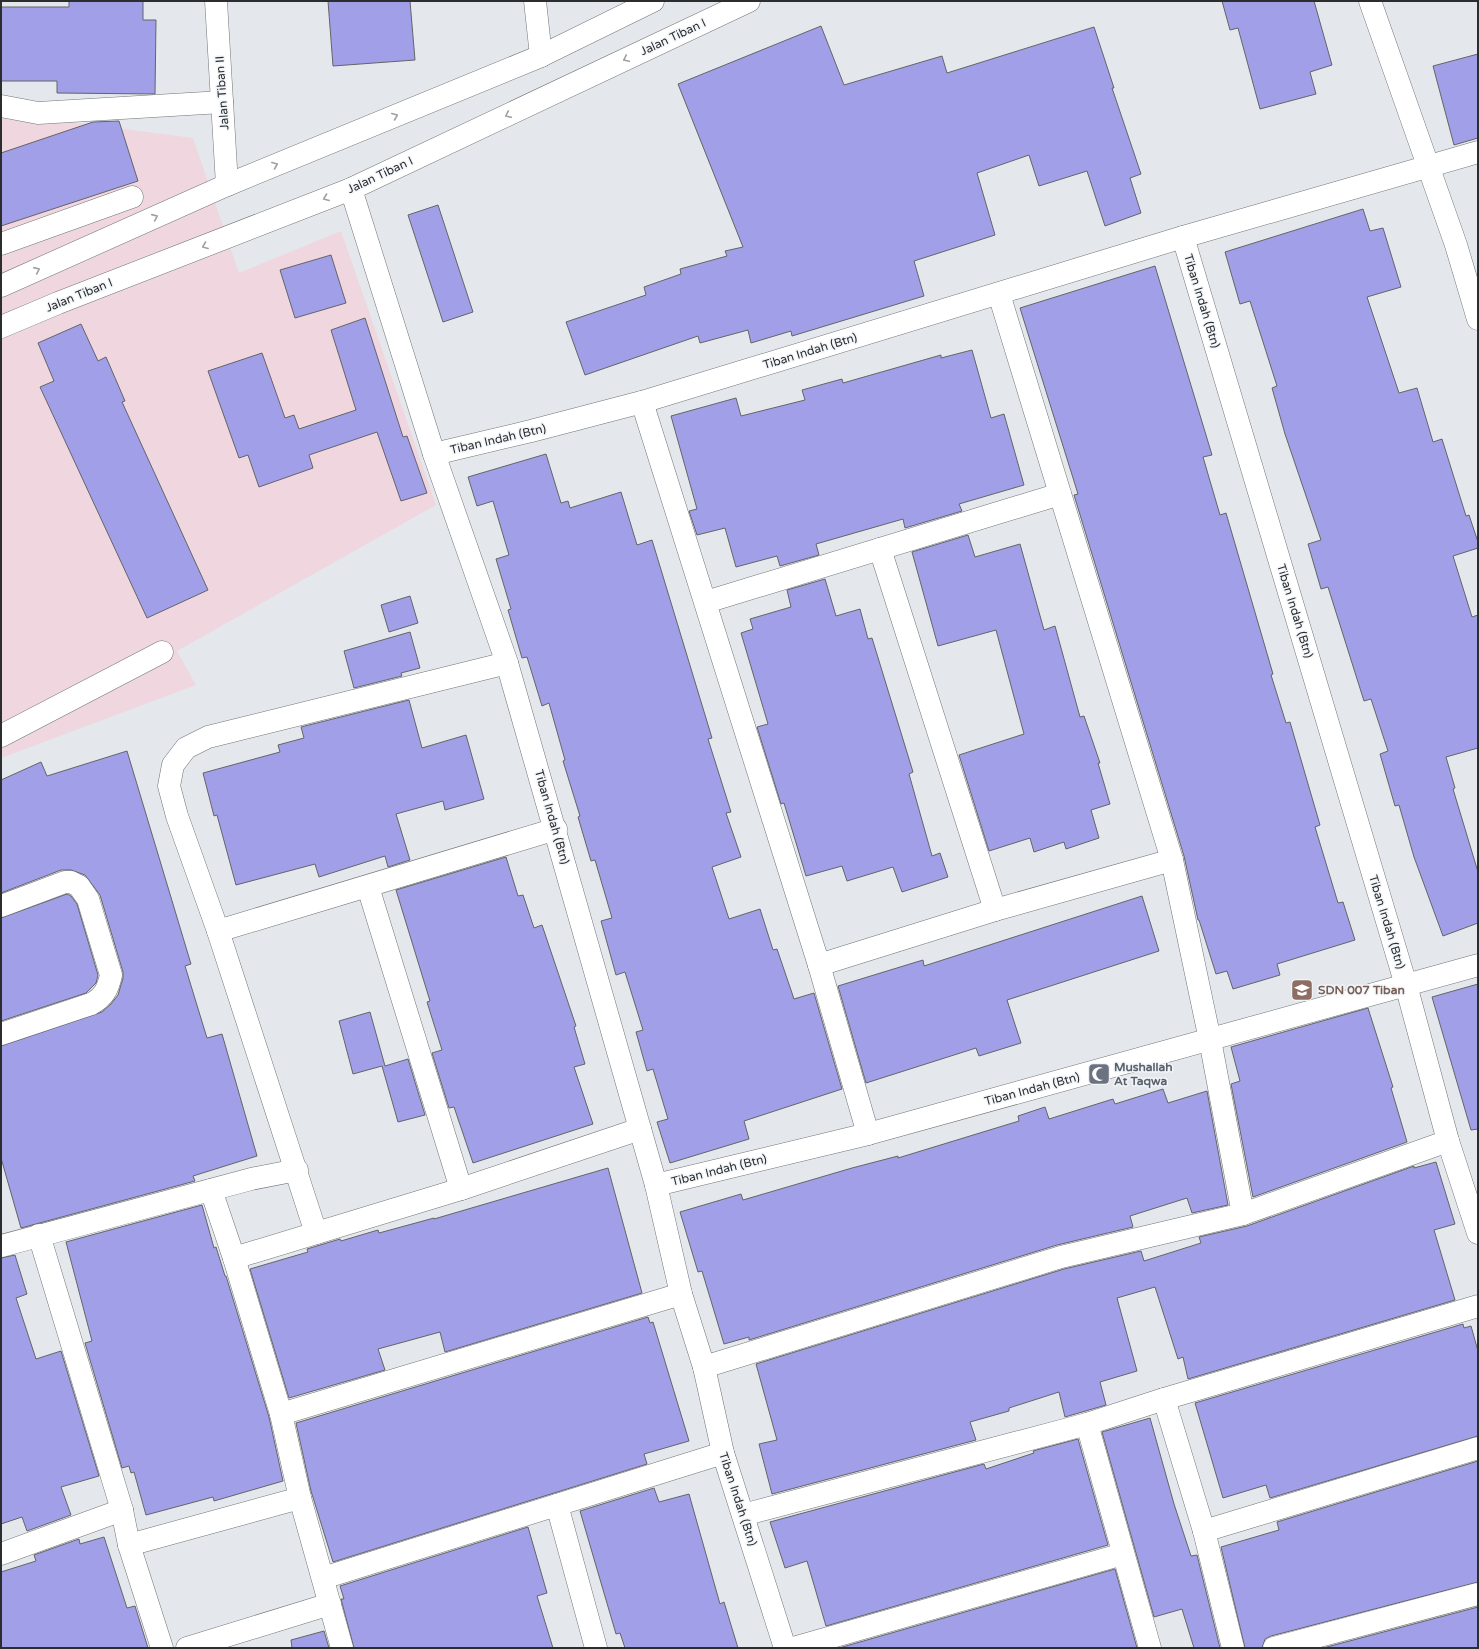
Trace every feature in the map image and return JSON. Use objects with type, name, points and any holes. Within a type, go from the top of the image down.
[{"type":"street","name":"Jalan Tiban II","points":[[216,1],[227,185]]},
{"type":"street","points":[[535,1],[541,56]]},
{"type":"street","points":[[1,286],[227,185],[541,56],[654,1]]},
{"type":"street","name":"Jalan Tiban I","points":[[1,327],[58,303],[351,189],[749,1]]},
{"type":"street","points":[[1370,1],[1456,245],[1478,319]]},
{"type":"street","points":[[1,106],[38,113],[222,102]]},
{"type":"street","name":"Tiban Indah (Btn)","points":[[434,454],[642,402],[1183,238],[1478,152]]},
{"type":"street","name":"Tiban Indah (Btn)","points":[[351,189],[434,454],[507,663],[556,829],[656,1185],[681,1294],[704,1367],[722,1453],[785,1648]]},
{"type":"street","points":[[1,244],[132,197]]},
{"type":"street","name":"Tiban Indah (Btn)","points":[[1183,238],[1406,985]]},
{"type":"street","points":[[998,294],[1172,860],[1210,1040],[1243,1214]]},
{"type":"street","points":[[642,402],[819,965],[868,1134]]},
{"type":"street","points":[[706,602],[1060,494]]},
{"type":"street","points":[[880,549],[995,910]]},
{"type":"street","points":[[1,736],[162,652]]},
{"type":"street","points":[[316,1233],[297,1170],[218,931],[177,816],[169,786],[173,765],[186,748],[208,737],[507,663]]},
{"type":"street","points":[[218,931],[368,887],[556,829]]},
{"type":"street","points":[[819,965],[995,910],[1172,860]]},
{"type":"street","points":[[1,906],[64,882],[71,882],[79,886],[88,899],[112,975],[109,986],[102,998],[91,1004],[1,1034]]},
{"type":"street","points":[[368,887],[461,1189]]},
{"type":"street","name":"Tiban Indah (Btn)","points":[[656,1185],[868,1134],[1478,965]]},
{"type":"street","points":[[1406,985],[1448,1141],[1478,1233]]},
{"type":"street","points":[[234,1258],[461,1189],[640,1129]]},
{"type":"street","points":[[704,1367],[1061,1257],[1243,1214],[1448,1141]]},
{"type":"street","points":[[1,1246],[251,1179],[297,1170]]},
{"type":"street","points":[[211,1190],[234,1258],[281,1414],[300,1498],[342,1648]]},
{"type":"street","points":[[39,1235],[122,1510],[129,1545],[162,1648]]},
{"type":"street","points":[[281,1414],[681,1294]]},
{"type":"street","points":[[743,1515],[1087,1424],[1164,1399],[1478,1306]]},
{"type":"street","points":[[1164,1399],[1204,1531],[1234,1648]]},
{"type":"street","points":[[1087,1424],[1150,1648]]},
{"type":"street","points":[[1204,1531],[1478,1448]]},
{"type":"street","points":[[323,1578],[722,1453]]},
{"type":"street","points":[[129,1545],[300,1498]]},
{"type":"street","points":[[557,1505],[596,1648]]},
{"type":"street","points":[[1,1554],[122,1510]]},
{"type":"street","points":[[793,1648],[1123,1554]]},
{"type":"street","points":[[1274,1648],[1478,1594]]},
{"type":"street","points":[[187,1648],[330,1604]]},
{"type":"shaded area","points":[[1,113],[193,138],[239,273],[341,231],[436,505],[177,651],[196,685],[1,758]]},
{"type":"building","points":[[69,1],[143,1],[143,20],[156,20],[155,94],[57,93],[57,81],[1,81],[1,7],[69,7]]},
{"type":"building","points":[[328,1],[410,1],[415,60],[333,66]]},
{"type":"building","points":[[1222,1],[1314,1],[1332,65],[1310,72],[1316,94],[1260,109],[1238,28],[1230,30]]},
{"type":"building","points":[[821,26],[844,85],[942,56],[947,73],[1094,27],[1114,88],[1112,88],[1141,174],[1130,178],[1141,213],[1105,226],[1087,171],[1039,186],[1029,155],[977,173],[995,235],[914,261],[924,296],[792,336],[791,331],[751,343],[748,330],[700,343],[698,336],[585,375],[566,322],[646,295],[644,287],[681,274],[680,269],[727,256],[725,251],[743,247],[678,84]]},
{"type":"building","points":[[1478,54],[1478,138],[1454,145],[1433,66]]},
{"type":"building","points":[[119,121],[138,181],[1,226],[1,153],[93,122]]},
{"type":"building","points":[[438,205],[473,312],[443,322],[408,215]]},
{"type":"building","points":[[1363,209],[1370,231],[1383,228],[1401,287],[1367,297],[1399,393],[1417,388],[1433,442],[1442,439],[1466,516],[1469,515],[1478,542],[1478,548],[1453,556],[1472,617],[1478,615],[1478,748],[1446,757],[1455,788],[1453,789],[1478,872],[1478,923],[1443,936],[1414,857],[1399,805],[1395,806],[1380,754],[1388,751],[1371,699],[1364,701],[1328,587],[1321,589],[1308,544],[1321,540],[1285,434],[1272,388],[1277,386],[1250,301],[1240,304],[1225,252]]},
{"type":"building","points":[[331,255],[346,303],[295,318],[280,270]]},
{"type":"building","points":[[1155,266],[1212,455],[1203,457],[1220,515],[1226,513],[1273,674],[1271,675],[1286,723],[1290,722],[1320,825],[1315,827],[1338,903],[1343,902],[1355,940],[1277,964],[1280,975],[1233,989],[1227,971],[1216,974],[1198,920],[1184,856],[1074,495],[1078,494],[1020,308]]},
{"type":"building","points":[[365,318],[403,437],[407,436],[427,493],[401,501],[377,432],[309,455],[313,468],[259,487],[248,455],[239,458],[208,371],[262,353],[285,418],[294,415],[299,429],[356,410],[331,330]]},
{"type":"building","points":[[81,324],[98,361],[106,357],[125,401],[122,402],[208,590],[147,618],[40,387],[54,381],[38,343]]},
{"type":"building","points":[[972,350],[991,418],[1004,414],[1024,485],[959,504],[962,511],[905,528],[903,519],[816,544],[819,555],[780,566],[777,556],[736,567],[725,528],[697,535],[689,511],[697,509],[671,416],[736,398],[741,416],[805,400],[802,390],[842,379],[843,383],[941,355],[941,358]]},
{"type":"building","points":[[546,454],[561,503],[568,501],[570,508],[621,492],[637,545],[652,540],[712,738],[708,739],[731,812],[726,813],[741,857],[712,867],[729,919],[760,909],[773,950],[777,949],[794,999],[814,993],[842,1089],[744,1121],[749,1139],[670,1163],[657,1122],[668,1119],[653,1069],[647,1071],[636,1032],[643,1030],[625,972],[616,975],[601,921],[612,918],[595,860],[591,861],[578,817],[580,816],[563,761],[565,760],[549,703],[542,706],[527,657],[522,658],[508,610],[511,609],[496,559],[509,555],[493,501],[477,506],[468,477]]},
{"type":"building","points":[[968,535],[975,557],[1020,544],[1044,630],[1055,626],[1080,717],[1084,716],[1100,763],[1098,763],[1110,804],[1091,810],[1099,838],[1066,849],[1064,842],[1034,852],[1030,838],[989,851],[959,755],[1024,734],[996,630],[938,646],[912,552]]},
{"type":"building","points":[[825,579],[836,616],[860,609],[868,639],[872,638],[913,772],[909,774],[932,856],[940,853],[948,877],[902,892],[893,867],[847,881],[842,866],[806,876],[784,803],[781,804],[757,727],[768,724],[741,633],[753,629],[750,619],[791,607],[787,590]]},
{"type":"building","points":[[410,596],[418,623],[389,632],[381,605]]},
{"type":"building","points":[[410,632],[420,668],[401,673],[402,676],[354,688],[344,651]]},
{"type":"building","points":[[409,700],[422,748],[466,735],[484,799],[445,810],[443,801],[396,814],[410,860],[388,867],[385,856],[319,877],[315,864],[236,885],[217,815],[214,816],[203,773],[280,752],[278,745],[304,738],[301,727]]},
{"type":"building","points":[[127,751],[191,964],[185,966],[207,1038],[222,1034],[257,1156],[193,1176],[195,1181],[21,1228],[1,1158],[1,1046],[102,1012],[118,995],[123,978],[123,972],[100,895],[85,875],[71,870],[61,870],[1,893],[1,780],[41,762],[47,776]]},
{"type":"building","points":[[506,857],[518,896],[523,895],[534,928],[542,925],[576,1026],[574,1027],[585,1064],[574,1067],[593,1124],[473,1163],[454,1107],[449,1108],[432,1053],[442,1050],[427,1002],[430,1001],[396,890]]},
{"type":"building","points":[[67,894],[71,896],[77,904],[98,975],[96,983],[86,993],[1,1021],[1,918]]},
{"type":"building","points":[[1142,896],[1159,951],[1007,1000],[1021,1043],[979,1056],[976,1048],[866,1083],[838,986],[923,960],[924,966]]},
{"type":"building","points":[[1478,984],[1478,1129],[1471,1130],[1432,997]]},
{"type":"building","points":[[1368,1008],[1393,1087],[1391,1088],[1407,1142],[1253,1197],[1231,1084],[1240,1081],[1231,1047]]},
{"type":"building","points":[[370,1012],[385,1066],[408,1059],[425,1115],[398,1122],[382,1066],[353,1074],[339,1021]]},
{"type":"building","points":[[1163,1089],[1168,1103],[1207,1091],[1228,1205],[1192,1213],[1187,1198],[1130,1216],[1133,1227],[1057,1245],[749,1340],[749,1337],[724,1344],[702,1271],[698,1272],[680,1212],[741,1194],[743,1200],[852,1168],[898,1156],[898,1158],[1019,1121],[1018,1116],[1045,1107],[1049,1119],[1113,1099],[1115,1104]]},
{"type":"building","points":[[1436,1162],[1455,1224],[1434,1230],[1455,1300],[1188,1379],[1183,1357],[1178,1359],[1155,1287],[1117,1298],[1137,1371],[1100,1382],[1106,1405],[1065,1417],[1059,1392],[1009,1408],[1009,1411],[970,1422],[976,1440],[772,1494],[759,1444],[777,1440],[756,1364],[1064,1269],[1141,1251],[1144,1261],[1201,1243],[1199,1237],[1247,1226],[1414,1166],[1414,1168]]},
{"type":"building","points":[[608,1168],[642,1293],[445,1352],[440,1332],[378,1349],[385,1370],[289,1398],[250,1269],[308,1252],[307,1249],[340,1239],[341,1241],[378,1230],[379,1233],[434,1219]]},
{"type":"building","points":[[202,1205],[214,1248],[216,1247],[226,1276],[269,1417],[283,1481],[214,1501],[213,1497],[146,1515],[134,1472],[131,1473],[129,1466],[122,1468],[85,1343],[92,1341],[66,1242]]},
{"type":"building","points":[[15,1255],[27,1294],[16,1298],[36,1359],[61,1351],[99,1476],[61,1487],[71,1515],[27,1531],[22,1517],[1,1524],[1,1258]]},
{"type":"building","points":[[648,1317],[650,1323],[653,1322],[689,1441],[644,1454],[647,1464],[333,1562],[311,1491],[296,1423]]},
{"type":"building","points":[[1463,1324],[1464,1328],[1471,1326],[1478,1351],[1478,1436],[1270,1498],[1266,1485],[1223,1498],[1195,1403]]},
{"type":"building","points":[[1150,1418],[1174,1504],[1191,1556],[1197,1555],[1220,1648],[1194,1648],[1182,1609],[1154,1617],[1102,1432]]},
{"type":"building","points":[[1078,1439],[1108,1545],[826,1626],[807,1561],[785,1568],[770,1522],[984,1464],[986,1469],[1034,1453],[1033,1451]]},
{"type":"building","points":[[1478,1461],[1478,1582],[1271,1636],[1265,1639],[1262,1648],[1245,1648],[1221,1547],[1279,1530],[1277,1522]]},
{"type":"building","points":[[654,1488],[659,1502],[689,1494],[720,1604],[724,1602],[738,1648],[625,1648],[620,1633],[616,1634],[580,1511]]},
{"type":"building","points":[[528,1527],[547,1593],[537,1596],[553,1648],[354,1648],[341,1599],[344,1599],[340,1586]]},
{"type":"building","points":[[104,1537],[127,1608],[135,1606],[148,1648],[1,1648],[1,1572],[36,1561],[34,1555],[79,1539],[80,1544]]},
{"type":"building","points":[[1115,1569],[1137,1648],[839,1648]]},
{"type":"building","points":[[1478,1607],[1478,1648],[1323,1648]]},
{"type":"building","points":[[324,1631],[329,1648],[292,1648],[291,1640]]},
{"type":"place","name":"SDN 007 Tiban","points":[[1302,990]]},
{"type":"place","name":"Mushallah At Taqwa","points":[[1099,1074]]}]
